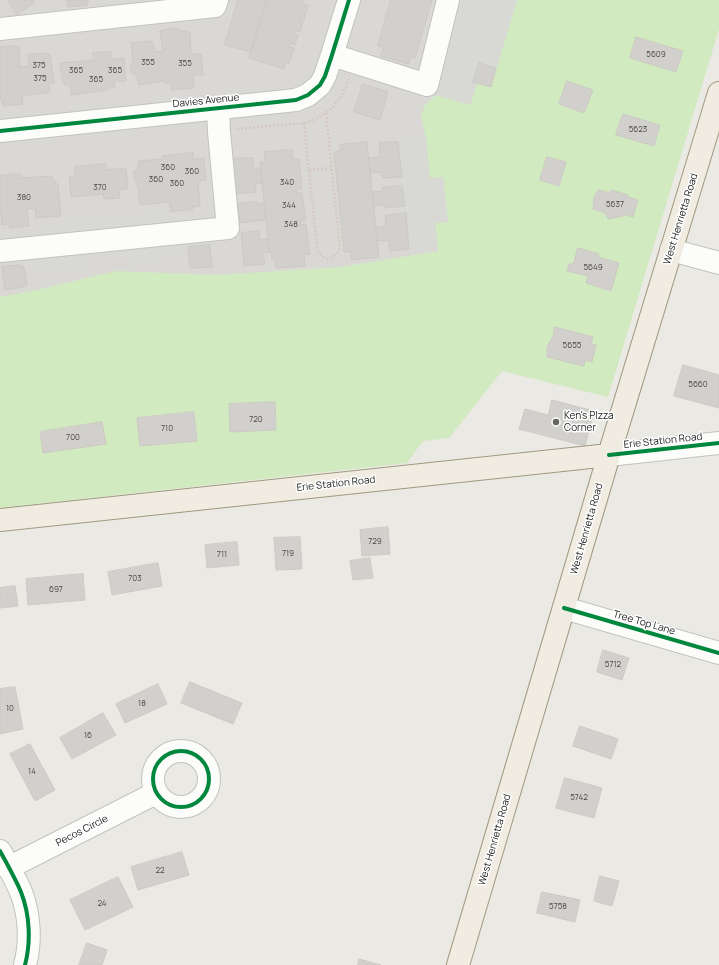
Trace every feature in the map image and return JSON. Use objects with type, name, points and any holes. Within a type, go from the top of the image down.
[{"type":"main road","name":"West Henrietta Road","points":[[458,965],[609,455],[719,93]]},
{"type":"main road","name":"Erie Station Road","points":[[0,520],[609,455]]},
{"type":"street","points":[[0,29],[215,6],[217,0]]},
{"type":"street","name":"Davies Avenue","points":[[0,131],[296,100],[308,95],[320,85],[332,56],[349,0]]},
{"type":"street","points":[[332,56],[427,85],[448,0]]},
{"type":"street","points":[[0,251],[228,228],[218,132],[218,108]]},
{"type":"street","points":[[671,250],[719,263]]},
{"type":"street","name":"Erie Station Road","points":[[609,455],[719,443]]},
{"type":"street","name":"Tree Top Lane","points":[[564,608],[719,653]]},
{"type":"street","name":"Pecos Circle","points":[[4,859],[156,793]]},
{"type":"street","points":[[4,859],[21,893],[26,911],[29,937],[25,965]]},
{"type":"path","points":[[304,123],[317,248],[320,255],[329,259],[338,253],[340,248],[326,113]]},
{"type":"path","points":[[309,170],[332,168]]},
{"type":"shaded area","points":[[0,0],[537,0],[434,276],[0,327]]},
{"type":"shaded area","points":[[454,0],[517,0],[496,68],[479,63],[473,81],[477,83],[470,105],[427,92]]},
{"type":"shaded area","points":[[426,139],[430,178],[443,177],[448,222],[435,223],[438,251],[410,254],[398,142]]},
{"type":"shaded area","points":[[164,213],[166,227],[184,239],[185,255],[129,260],[128,247],[86,251],[87,265],[32,270],[31,254],[41,238],[39,225]]},
{"type":"green space","points":[[517,0],[719,0],[719,29],[608,397],[502,371],[449,438],[423,441],[407,463],[0,508],[0,297],[116,271],[216,275],[341,267],[438,251],[435,223],[448,221],[443,178],[430,179],[426,139],[421,116],[425,105],[436,95],[470,105],[477,83],[491,87]]},
{"type":"building","points":[[8,0],[32,0],[34,3],[17,14]]},
{"type":"building","points":[[67,0],[88,0],[88,5],[68,7]]},
{"type":"building","points":[[238,0],[267,0],[251,52],[225,45]]},
{"type":"building","points":[[267,0],[303,0],[302,3],[308,5],[304,20],[299,19],[299,21],[303,22],[300,32],[295,30],[294,34],[298,35],[295,45],[290,43],[289,47],[294,48],[289,64],[286,63],[284,69],[249,58]]},
{"type":"building","points":[[391,0],[432,0],[415,58],[411,56],[409,64],[381,56],[383,47],[378,46]]},
{"type":"building","points":[[177,28],[179,30],[190,32],[191,54],[201,54],[203,75],[193,75],[194,88],[171,90],[171,83],[166,84],[164,81],[139,85],[137,75],[133,74],[130,67],[133,60],[131,43],[149,41],[153,43],[155,52],[163,51],[160,31]]},
{"type":"building","points":[[636,37],[683,51],[676,72],[630,58]]},
{"type":"building","points":[[0,47],[19,47],[20,67],[29,66],[28,54],[50,54],[54,83],[49,83],[50,92],[22,96],[23,104],[3,106],[2,100],[0,100]]},
{"type":"building","points":[[111,52],[112,59],[124,58],[126,81],[114,82],[115,87],[108,88],[108,90],[71,95],[70,85],[65,85],[62,77],[60,63],[94,60],[93,53]]},
{"type":"building","points":[[479,63],[496,68],[491,87],[473,82]]},
{"type":"building","points":[[567,81],[593,90],[584,113],[559,104]]},
{"type":"building","points":[[363,84],[388,92],[380,120],[354,112]]},
{"type":"building","points":[[623,114],[660,125],[654,146],[616,135]]},
{"type":"building","points":[[367,142],[379,257],[351,260],[351,252],[344,252],[334,152],[340,151],[340,145]]},
{"type":"building","points":[[398,142],[402,177],[383,178],[381,172],[370,173],[369,158],[380,157],[379,143]]},
{"type":"building","points":[[292,150],[293,159],[299,159],[302,189],[296,189],[297,193],[302,193],[306,221],[300,221],[301,225],[306,224],[310,254],[304,255],[305,266],[276,268],[276,261],[272,259],[271,251],[269,252],[260,162],[265,162],[264,152]]},
{"type":"building","points":[[193,153],[193,159],[204,158],[206,180],[198,181],[200,206],[193,207],[193,209],[171,212],[169,202],[140,205],[138,187],[134,178],[134,171],[138,170],[138,161],[162,159],[162,156]]},
{"type":"building","points":[[547,157],[566,162],[559,186],[540,180]]},
{"type":"building","points":[[253,158],[254,169],[261,168],[262,183],[255,184],[256,192],[235,194],[232,159]]},
{"type":"building","points":[[106,164],[106,170],[126,168],[128,189],[119,190],[120,198],[104,199],[103,194],[71,197],[69,177],[75,177],[74,167]]},
{"type":"building","points":[[20,174],[20,178],[51,176],[58,185],[61,216],[36,218],[35,208],[27,209],[29,226],[10,228],[9,224],[2,225],[0,207],[0,176]]},
{"type":"building","points":[[402,186],[405,206],[385,208],[385,205],[374,206],[372,192],[382,191],[382,188]]},
{"type":"building","points":[[599,190],[610,193],[611,190],[628,195],[627,197],[638,200],[633,217],[623,214],[623,216],[608,219],[605,213],[593,209],[594,197]]},
{"type":"building","points":[[257,202],[257,204],[264,203],[266,220],[240,223],[238,204]]},
{"type":"building","points":[[406,213],[409,249],[390,251],[388,240],[377,241],[376,227],[386,226],[385,216]]},
{"type":"building","points":[[259,231],[260,240],[268,239],[269,252],[263,253],[265,264],[244,266],[241,233]]},
{"type":"building","points":[[210,245],[212,267],[190,268],[188,247]]},
{"type":"building","points":[[578,248],[599,254],[598,257],[619,263],[611,291],[586,283],[588,276],[567,271],[569,264],[573,264]]},
{"type":"building","points":[[20,265],[24,267],[27,285],[24,287],[5,290],[2,267]]},
{"type":"building","points":[[555,327],[593,337],[591,344],[596,345],[592,362],[585,360],[584,366],[547,357],[547,347],[553,336]]},
{"type":"building","points":[[683,365],[719,375],[719,408],[674,396]]},
{"type":"building","name":"Ken's PIzza Corner","points":[[552,400],[594,411],[585,446],[519,429],[525,409],[548,415]]},
{"type":"building","points":[[275,402],[276,430],[230,432],[229,404]]},
{"type":"building","points":[[194,412],[197,441],[140,446],[137,418]]},
{"type":"building","points":[[102,422],[106,444],[43,453],[40,432]]},
{"type":"building","points":[[388,527],[390,554],[362,556],[360,530]]},
{"type":"building","points":[[300,537],[302,569],[276,570],[274,538]]},
{"type":"building","points":[[237,542],[239,565],[207,568],[205,545]]},
{"type":"building","points":[[370,558],[373,578],[353,580],[350,561]]},
{"type":"building","points":[[158,563],[162,586],[112,595],[108,572]]},
{"type":"building","points":[[83,574],[85,600],[28,605],[26,579]]},
{"type":"building","points":[[15,586],[18,606],[0,608],[0,588]]},
{"type":"building","points":[[603,650],[629,658],[622,680],[597,672]]},
{"type":"building","points":[[190,682],[242,703],[233,724],[181,703]]},
{"type":"building","points":[[158,684],[167,704],[125,723],[116,704]]},
{"type":"building","points":[[15,687],[23,729],[0,734],[0,689]]},
{"type":"building","points":[[103,713],[116,735],[72,759],[60,738]]},
{"type":"building","points":[[580,726],[618,739],[611,759],[573,746]]},
{"type":"building","points":[[30,744],[55,790],[35,801],[10,754]]},
{"type":"building","points":[[565,778],[602,788],[594,818],[556,808]]},
{"type":"building","points":[[182,852],[189,875],[138,890],[131,867]]},
{"type":"building","points":[[600,876],[619,881],[612,906],[594,901]]},
{"type":"building","points":[[118,877],[133,907],[85,930],[70,900]]},
{"type":"building","points":[[542,892],[580,900],[575,922],[537,913]]},
{"type":"building","points":[[87,943],[107,950],[102,965],[79,965]]},
{"type":"building","points":[[359,959],[381,965],[358,965]]},
{"type":"cycle path","points":[[0,131],[296,100],[308,95],[320,85],[325,76],[349,0]]},
{"type":"cycle path","points":[[609,455],[719,443]]},
{"type":"cycle path","points":[[564,608],[719,653]]},
{"type":"cycle path","points":[[176,751],[186,751],[201,759],[207,768],[209,779],[207,790],[201,799],[186,807],[176,807],[165,802],[158,795],[153,784],[153,774],[158,763],[165,756],[176,751]]},
{"type":"cycle path","points":[[0,851],[19,887],[28,919],[29,938],[25,965]]},
{"type":"place","name":"Ken's PIzza Corner","points":[[556,422]]}]
